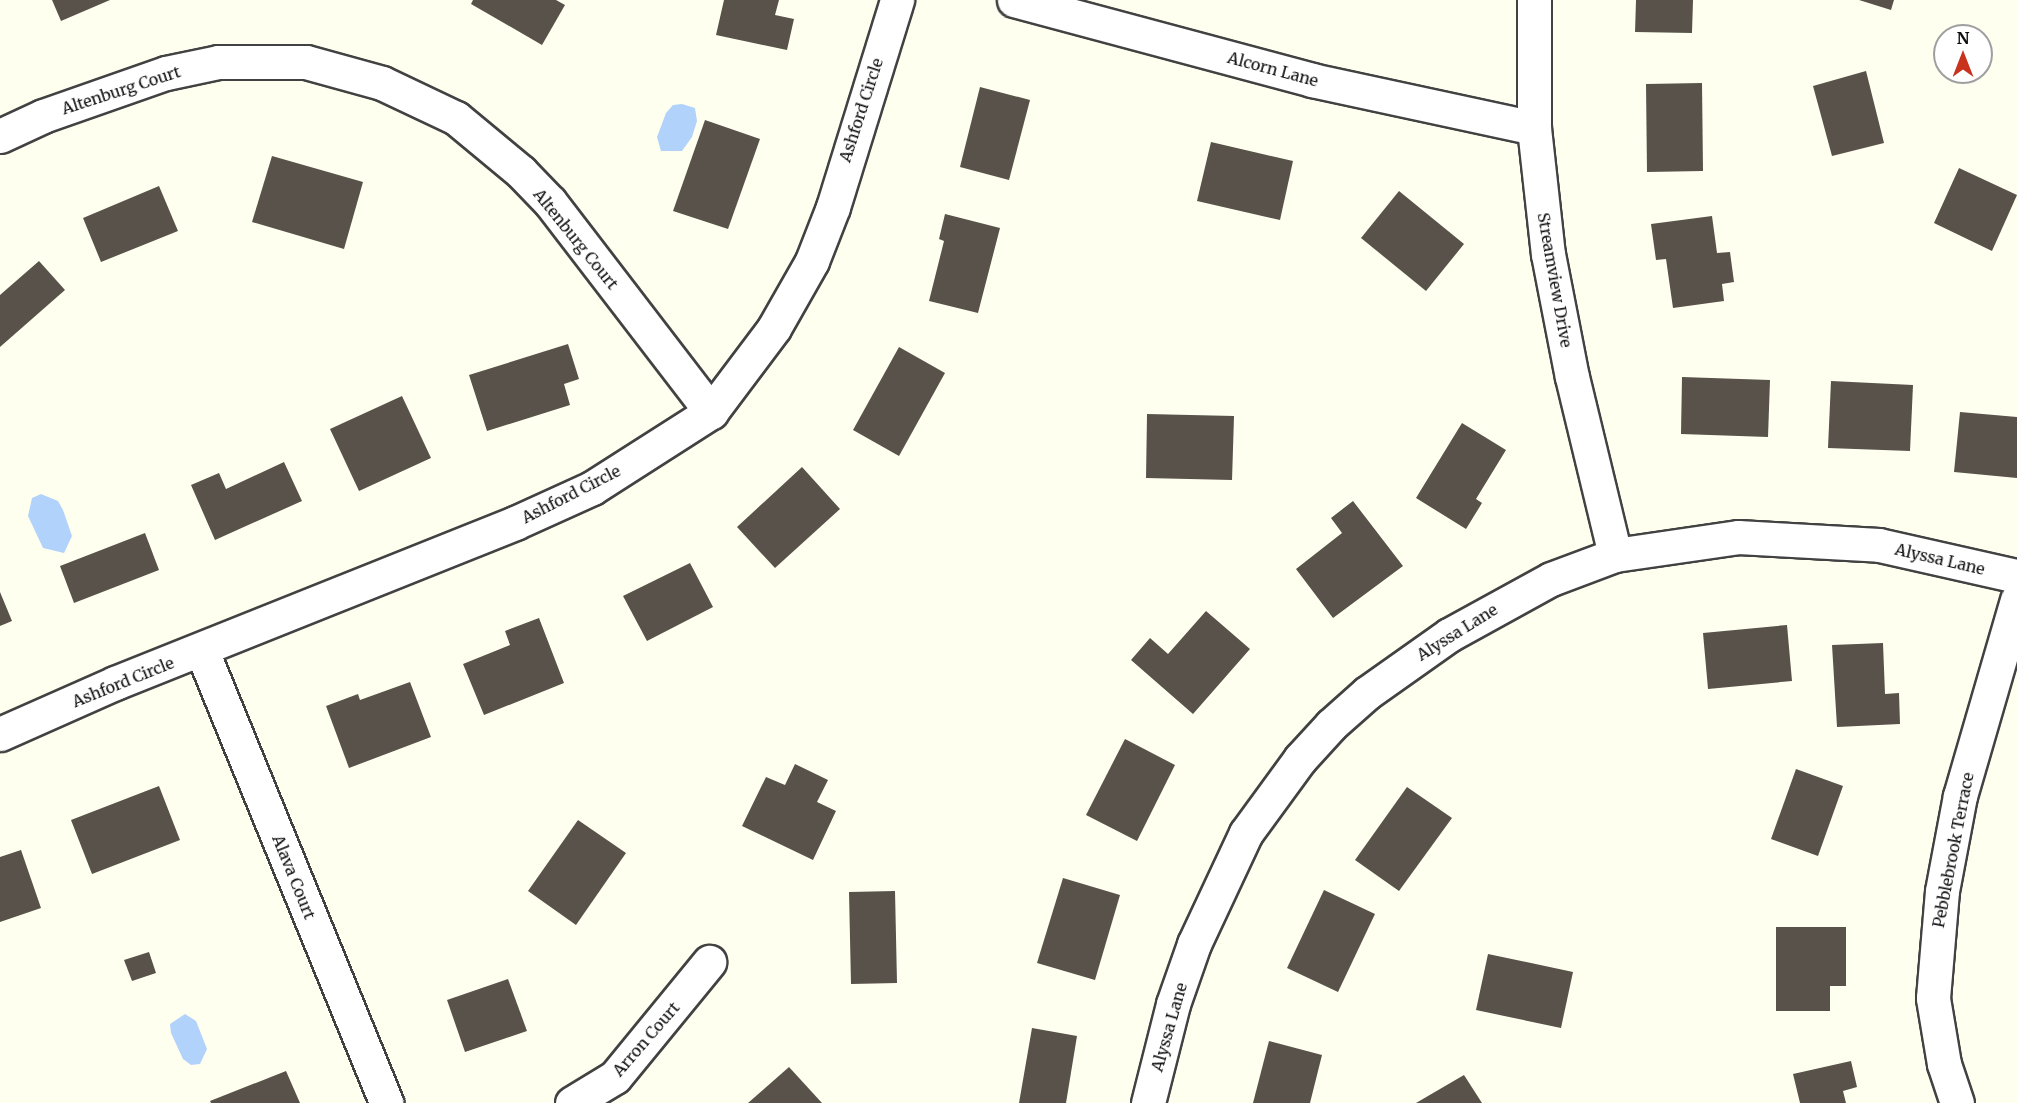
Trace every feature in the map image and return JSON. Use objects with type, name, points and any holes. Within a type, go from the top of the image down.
[{"type":"street","name":"Ashford Circle","points":[[0,734],[115,683],[202,651],[591,488],[711,412],[774,328],[812,261],[834,207],[897,0]]},
{"type":"street","name":"Alcorn Lane","points":[[1014,0],[1312,80],[1534,128]]},
{"type":"street","name":"Streamview Drive","points":[[1534,0],[1534,128],[1558,313],[1615,555]]},
{"type":"street","name":"Altenburg Court","points":[[0,136],[43,116],[166,73],[218,62],[306,62],[382,83],[456,118],[521,172],[550,202],[711,412]]},
{"type":"street","name":"Alyssa Lane","points":[[1148,1103],[1173,1004],[1215,892],[1246,833],[1300,759],[1367,693],[1449,635],[1551,579],[1615,555],[1738,537],[1788,538],[1879,545],[2017,576]]},
{"type":"street","name":"Pebblebrook Terrace","points":[[1957,1103],[1944,1064],[1933,998],[1942,891],[1960,796],[2017,600]]},
{"type":"street","name":"Alava Court","points":[[202,651],[386,1103]]},
{"type":"street","name":"Arron Court","points":[[572,1103],[615,1077],[709,962]]},
{"type":"water","points":[[682,104],[695,108],[697,121],[692,137],[682,151],[661,151],[657,137],[666,113],[673,105]]},
{"type":"water","points":[[41,494],[58,501],[63,510],[72,536],[64,553],[43,548],[28,516],[32,498]]},
{"type":"water","points":[[185,1014],[196,1021],[207,1049],[200,1064],[191,1065],[183,1059],[171,1033],[170,1024]]},
{"type":"building","points":[[52,0],[110,0],[61,21]]},
{"type":"building","points":[[473,0],[556,0],[565,5],[542,45],[471,4]]},
{"type":"building","points":[[724,0],[779,0],[775,15],[794,19],[787,50],[716,35]]},
{"type":"building","points":[[1636,0],[1693,0],[1692,33],[1635,32]]},
{"type":"building","points":[[1859,0],[1894,0],[1891,10]]},
{"type":"building","points":[[1866,71],[1884,143],[1832,156],[1813,86]]},
{"type":"building","points":[[1702,83],[1703,171],[1647,172],[1646,84]]},
{"type":"building","points":[[980,87],[1030,100],[1009,180],[960,167]]},
{"type":"building","points":[[705,120],[760,139],[728,229],[673,211]]},
{"type":"building","points":[[1211,142],[1293,161],[1280,220],[1197,201]]},
{"type":"building","points":[[272,156],[363,182],[344,249],[252,222]]},
{"type":"building","points":[[1959,168],[2017,195],[1992,251],[1934,223]]},
{"type":"building","points":[[159,186],[178,231],[101,262],[83,218]]},
{"type":"building","points":[[1399,191],[1464,244],[1426,291],[1361,238]]},
{"type":"building","points":[[945,214],[1000,228],[978,313],[929,301],[944,241],[939,239]]},
{"type":"building","points":[[1712,216],[1717,253],[1730,252],[1734,282],[1722,284],[1724,301],[1673,308],[1666,259],[1656,260],[1651,224]]},
{"type":"building","points":[[39,261],[65,290],[0,347],[0,295]]},
{"type":"building","points":[[568,344],[579,379],[564,384],[570,405],[487,431],[469,375]]},
{"type":"building","points":[[899,347],[945,373],[899,456],[853,430]]},
{"type":"building","points":[[1682,377],[1770,380],[1768,437],[1681,434]]},
{"type":"building","points":[[1831,381],[1913,385],[1910,451],[1828,448]]},
{"type":"building","points":[[402,396],[431,458],[359,491],[330,429]]},
{"type":"building","points":[[1960,412],[2017,417],[2017,478],[1954,472]]},
{"type":"building","points":[[1147,414],[1234,416],[1232,480],[1146,478]]},
{"type":"building","points":[[1462,423],[1506,450],[1476,499],[1482,503],[1466,529],[1416,498]]},
{"type":"building","points":[[284,462],[302,501],[215,540],[191,485],[219,473],[226,489]]},
{"type":"building","points":[[802,467],[840,509],[775,568],[737,527]]},
{"type":"building","points":[[1353,501],[1403,566],[1333,618],[1296,569],[1342,533],[1331,518]]},
{"type":"building","points":[[145,533],[159,570],[74,603],[60,566]]},
{"type":"building","points":[[690,563],[713,607],[647,641],[623,596]]},
{"type":"building","points":[[0,592],[12,621],[0,626]]},
{"type":"building","points":[[1206,611],[1250,649],[1193,714],[1131,660],[1150,638],[1168,654]]},
{"type":"building","points":[[539,618],[564,683],[484,715],[463,664],[510,645],[505,631]]},
{"type":"building","points":[[1787,625],[1792,681],[1708,689],[1703,633]]},
{"type":"building","points":[[1883,643],[1885,694],[1899,693],[1900,724],[1837,727],[1832,645]]},
{"type":"building","points":[[410,682],[431,737],[349,768],[326,706],[358,694],[360,700]]},
{"type":"building","points":[[1125,739],[1175,765],[1137,841],[1086,815]]},
{"type":"building","points":[[795,764],[828,780],[817,802],[836,811],[813,860],[742,826],[766,777],[785,785]]},
{"type":"building","points":[[1796,769],[1843,786],[1818,856],[1771,839]]},
{"type":"building","points":[[159,786],[180,840],[92,874],[71,820]]},
{"type":"building","points":[[1407,787],[1452,818],[1399,891],[1355,860]]},
{"type":"building","points":[[578,820],[626,853],[576,925],[528,891]]},
{"type":"building","points":[[21,850],[41,908],[0,922],[0,857]]},
{"type":"building","points":[[1063,878],[1120,895],[1095,980],[1037,963]]},
{"type":"building","points":[[1324,890],[1375,914],[1338,992],[1287,968]]},
{"type":"building","points":[[895,891],[897,983],[851,984],[849,892]]},
{"type":"building","points":[[1776,927],[1846,927],[1846,986],[1830,986],[1830,1011],[1776,1011]]},
{"type":"building","points":[[149,952],[156,973],[132,981],[124,960]]},
{"type":"building","points":[[1488,954],[1573,972],[1561,1028],[1476,1010]]},
{"type":"building","points":[[508,979],[527,1031],[465,1052],[447,1000]]},
{"type":"building","points":[[1032,1028],[1077,1036],[1066,1103],[1019,1103]]},
{"type":"building","points":[[1269,1041],[1322,1055],[1310,1103],[1253,1103]]},
{"type":"building","points":[[1851,1061],[1857,1087],[1843,1091],[1846,1103],[1800,1103],[1793,1074]]},
{"type":"building","points":[[789,1067],[822,1103],[748,1103]]},
{"type":"building","points":[[286,1071],[300,1103],[211,1103],[210,1101]]},
{"type":"building","points":[[1464,1075],[1482,1103],[1416,1103]]}]
